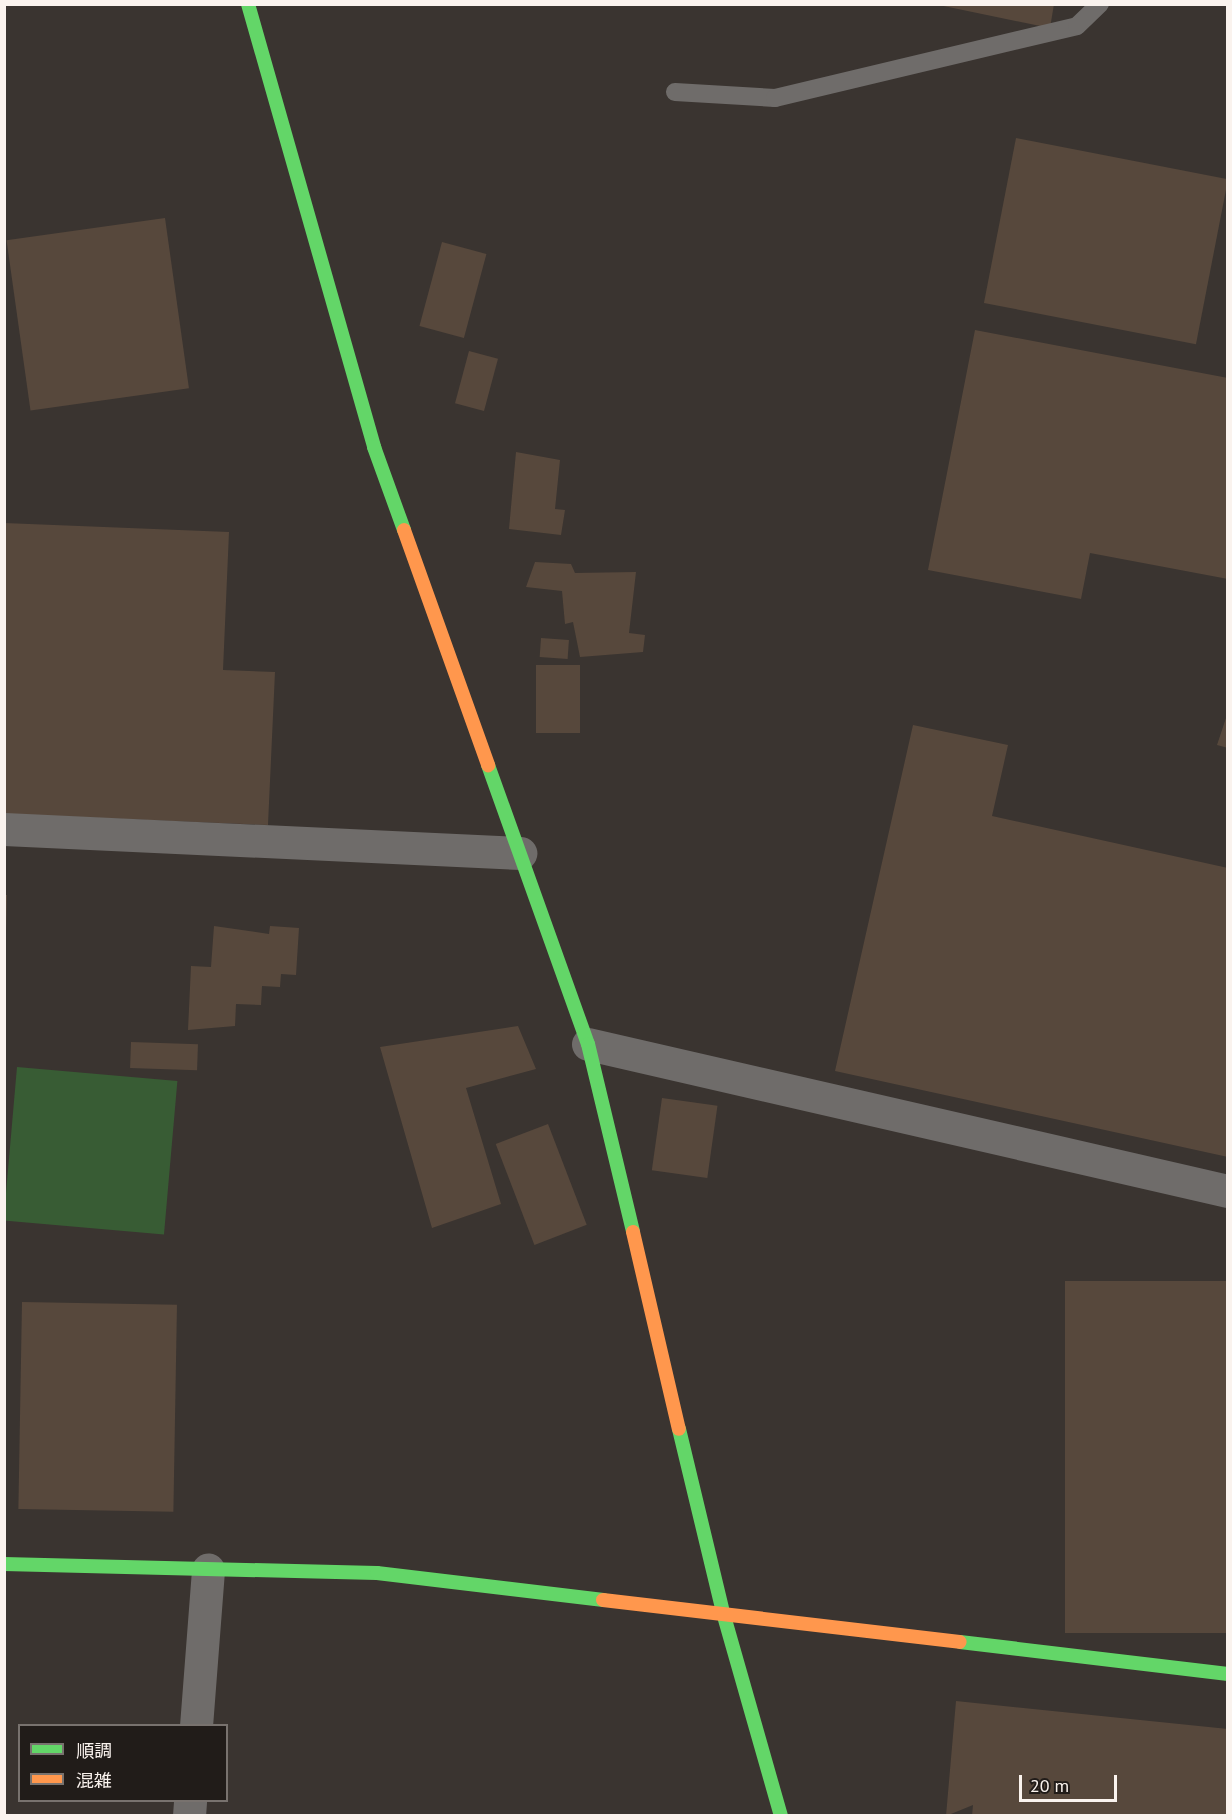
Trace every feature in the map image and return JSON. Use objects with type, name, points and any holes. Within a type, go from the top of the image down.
[{"type":"street","points":[[248,4],[374,447],[588,1044],[724,1616],[781,1815]]},
{"type":"street","points":[[4,829],[520,853]]},
{"type":"street","points":[[588,1044],[1227,1191]]},
{"type":"street","points":[[4,1564],[377,1573],[1227,1674]]},
{"type":"street","points":[[196,1724],[208,1569]]},
{"type":"lane","points":[[675,92],[775,98],[1077,26],[1100,4]]},
{"type":"green space","points":[[17,1067],[177,1081],[164,1234],[4,1220]]},
{"type":"building","points":[[934,4],[1054,4],[1050,28]]},
{"type":"building","points":[[1016,138],[1228,179],[1196,344],[984,303]]},
{"type":"building","points":[[165,218],[189,388],[30,411],[7,240]]},
{"type":"building","points":[[442,242],[486,254],[464,338],[419,326]]},
{"type":"building","points":[[975,330],[1228,378],[1228,579],[1090,553],[1081,599],[928,570]]},
{"type":"building","points":[[469,351],[498,359],[484,411],[455,403]]},
{"type":"building","points":[[516,452],[560,460],[555,509],[565,510],[561,535],[509,529]]},
{"type":"building","points":[[4,523],[229,532],[223,670],[275,672],[268,825],[4,814]]},
{"type":"building","points":[[535,562],[571,564],[575,573],[636,572],[629,633],[645,635],[643,652],[580,657],[573,622],[565,624],[562,591],[526,587]]},
{"type":"building","points":[[541,638],[569,640],[568,659],[540,657]]},
{"type":"building","points":[[536,665],[580,665],[580,733],[536,733]]},
{"type":"building","points":[[1228,715],[1228,748],[1217,745]]},
{"type":"building","points":[[913,725],[1008,745],[992,816],[1228,868],[1228,1157],[835,1071]]},
{"type":"building","points":[[4,895],[7,895],[6,933],[4,933]]},
{"type":"building","points":[[214,926],[269,934],[270,926],[299,928],[296,975],[281,974],[280,987],[262,986],[261,1005],[236,1004],[235,1026],[188,1030],[191,966],[211,967]]},
{"type":"building","points":[[518,1026],[536,1069],[466,1088],[501,1204],[432,1228],[380,1047]]},
{"type":"building","points":[[131,1042],[198,1044],[197,1070],[130,1068]]},
{"type":"building","points":[[662,1098],[717,1106],[707,1178],[652,1170]]},
{"type":"building","points":[[548,1124],[587,1225],[534,1245],[496,1144]]},
{"type":"building","points":[[1065,1281],[1228,1281],[1228,1633],[1065,1633]]},
{"type":"building","points":[[22,1302],[177,1305],[173,1512],[18,1509]]},
{"type":"building","points":[[956,1701],[1228,1729],[1228,1816],[972,1816],[973,1805],[946,1816]]},
{"type":"traffic: fast","points":[[248,4],[374,447],[404,530]]},
{"type":"traffic: fast","points":[[488,765],[588,1044],[633,1232]]},
{"type":"traffic: fast","points":[[679,1429],[724,1616],[781,1816]]},
{"type":"traffic: fast","points":[[4,1564],[377,1573],[603,1600]]},
{"type":"traffic: fast","points":[[960,1642],[1228,1674]]},
{"type":"traffic: slow","points":[[404,530],[488,765]]},
{"type":"traffic: slow","points":[[633,1232],[679,1429]]},
{"type":"traffic: slow","points":[[603,1600],[960,1642]]}]
